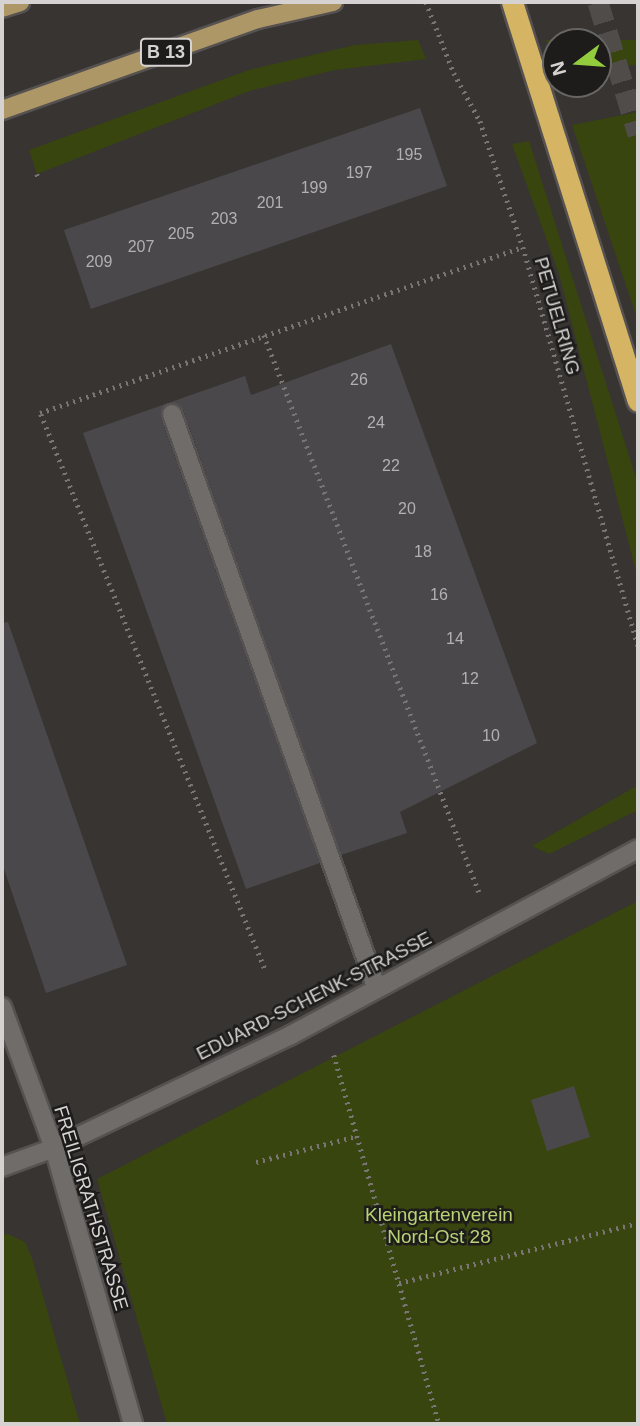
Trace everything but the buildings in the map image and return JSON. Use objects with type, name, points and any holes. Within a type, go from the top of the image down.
[{"type":"highway","points":[[512,2],[638,401]]},
{"type":"main road","points":[[2,8],[20,2]]},
{"type":"main road","name":"B 13","points":[[2,110],[258,19],[333,2]]},
{"type":"street","points":[[172,414],[376,989]]},
{"type":"street","name":"EDUARD-SCHENK-STRASSE","points":[[2,1167],[54,1148],[323,1017],[638,849]]},
{"type":"street","name":"FREILIGRATHSTRASSE","points":[[2,1007],[54,1148],[133,1424]]},
{"type":"path","name":"PETUELRING","points":[[426,2],[454,73],[480,121],[523,247],[638,646]]},
{"type":"path","points":[[264,335],[461,853],[495,925]]},
{"type":"path","points":[[323,1017],[439,1424]]},
{"type":"path","points":[[256,1161],[357,1136]]},
{"type":"path","points":[[399,1283],[637,1223]]},
{"type":"green space","points":[[418,40],[426,59],[335,70],[249,91],[37,174],[29,150],[249,70],[355,45]]},
{"type":"green space","points":[[612,40],[638,40],[638,64],[612,69]]},
{"type":"green space","points":[[638,112],[638,321],[572,125]]},
{"type":"green space","points":[[529,141],[638,484],[638,579],[559,274],[512,144]]},
{"type":"green space","points":[[638,785],[638,810],[549,854],[532,846]]},
{"type":"green space","name":"Kleingartenverein Nord-Ost 28","points":[[638,901],[638,1424],[167,1424],[97,1179]]},
{"type":"green space","points":[[8,1234],[25,1242],[32,1258],[80,1424],[2,1424],[2,1235]]},
{"type":"tunnel","points":[[598,2],[638,134]]}]
